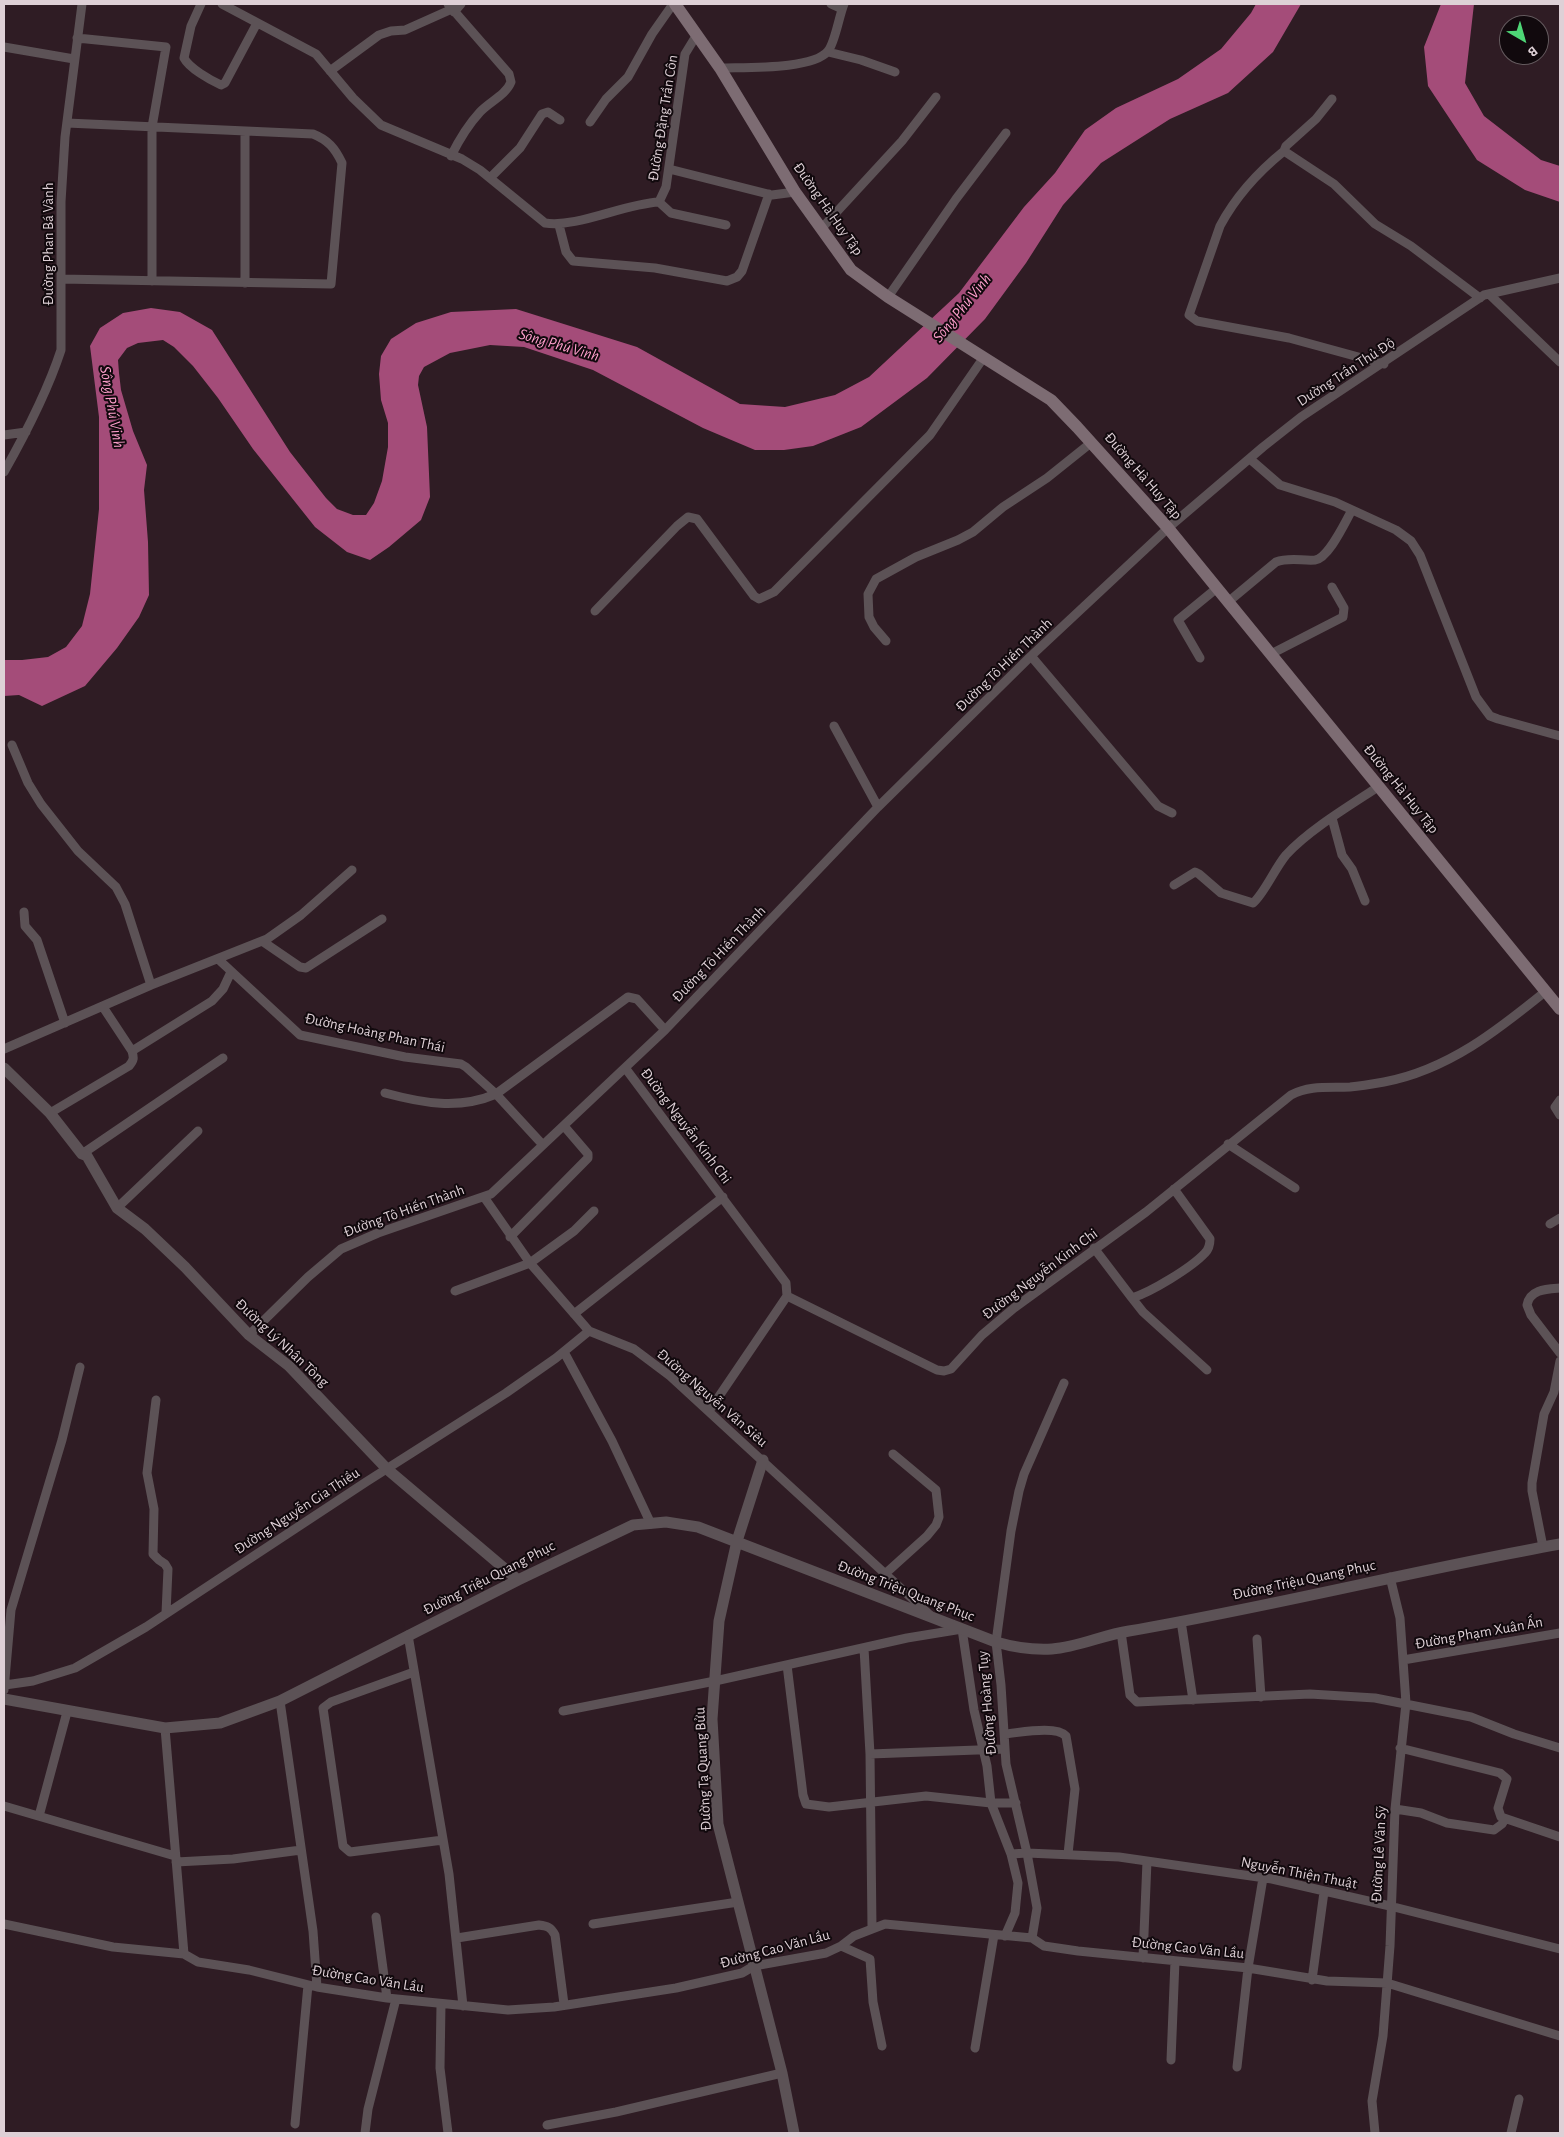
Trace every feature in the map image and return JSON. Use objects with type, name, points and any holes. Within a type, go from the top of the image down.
[{"type":"main road","name":"Đường Hà Huy Tập","points":[[674,4],[720,68],[794,192],[851,270],[888,297],[1051,400],[1092,442],[1168,528],[1560,1009]]},
{"type":"street","name":"Đường Phan Bá Vành","points":[[4,472],[26,432],[61,350],[61,202],[66,123],[82,4]]},
{"type":"street","points":[[201,4],[191,26],[184,58],[204,78],[221,85],[225,83],[257,23]]},
{"type":"street","points":[[225,4],[316,54],[353,98],[380,125],[462,159],[490,178],[545,223],[559,225],[566,252],[573,261],[654,268],[727,281],[737,277],[742,271],[769,194]]},
{"type":"street","points":[[330,71],[379,35],[390,31],[405,30],[461,4]]},
{"type":"street","points":[[590,122],[606,99],[628,77],[652,34],[674,4]]},
{"type":"street","points":[[720,68],[796,65],[812,61],[828,52],[843,7],[831,4]]},
{"type":"street","points":[[451,8],[509,74],[511,82],[504,92],[480,112],[466,130],[451,156]]},
{"type":"street","name":"Đường Đặng Trần Côn","points":[[559,225],[628,206],[659,202],[666,187],[685,54],[696,36]]},
{"type":"street","points":[[77,38],[166,47],[152,127],[152,281]]},
{"type":"street","points":[[4,47],[74,59]]},
{"type":"street","points":[[828,52],[861,60],[895,72]]},
{"type":"street","points":[[821,229],[902,142],[936,97]]},
{"type":"street","points":[[1332,99],[1316,119],[1250,182],[1226,214],[1220,226],[1189,315],[1197,321],[1289,338],[1384,364]]},
{"type":"street","points":[[490,178],[520,148],[542,114],[548,112],[560,120]]},
{"type":"street","points":[[61,279],[331,284],[342,163],[336,151],[325,139],[313,134],[66,123]]},
{"type":"street","points":[[245,131],[245,282]]},
{"type":"street","points":[[888,297],[956,199],[1006,133]]},
{"type":"street","points":[[1284,151],[1334,184],[1375,224],[1410,246],[1480,298]]},
{"type":"street","points":[[669,168],[769,194],[794,192]]},
{"type":"street","points":[[659,202],[671,213],[726,224]]},
{"type":"street","name":"Dường Trần Thủ Độ","points":[[1168,528],[1301,417],[1384,364],[1480,298],[1489,294],[1560,278]]},
{"type":"street","points":[[1489,294],[1560,362]]},
{"type":"street","points":[[595,611],[688,517],[697,518],[754,596],[759,599],[774,592],[930,435],[984,357]]},
{"type":"street","points":[[4,435],[26,432]]},
{"type":"street","points":[[886,641],[874,627],[869,617],[868,594],[876,579],[916,557],[973,532],[1003,507],[1047,478],[1092,442]]},
{"type":"street","points":[[1250,459],[1280,485],[1335,502],[1396,530],[1415,547],[1420,555],[1476,697],[1490,716],[1560,736]]},
{"type":"street","points":[[1228,602],[1276,562],[1284,559],[1317,560],[1326,555],[1352,510]]},
{"type":"street","name":"Đường Tô Hiến Thành","points":[[249,1335],[308,1277],[342,1249],[378,1233],[491,1194],[626,1069],[878,807],[1031,656],[1168,528]]},
{"type":"street","points":[[1272,654],[1343,617],[1344,608],[1332,587]]},
{"type":"street","points":[[1200,658],[1178,620],[1217,588]]},
{"type":"street","points":[[1031,656],[1158,806],[1172,813]]},
{"type":"street","points":[[834,726],[878,807]]},
{"type":"street","points":[[12,745],[28,783],[41,804],[78,851],[116,887],[131,921],[151,985]]},
{"type":"street","points":[[1174,886],[1195,872],[1222,893],[1253,903],[1287,854],[1332,818],[1378,786]]},
{"type":"street","points":[[1332,818],[1342,855],[1352,869],[1365,901]]},
{"type":"street","points":[[4,1049],[151,985],[262,941],[301,915],[352,870]]},
{"type":"street","points":[[24,912],[25,926],[37,940],[65,1023]]},
{"type":"street","points":[[262,941],[300,967],[306,968],[382,919]]},
{"type":"street","name":"Đường Hoàng Phan Thái","points":[[218,959],[300,1035],[406,1057],[461,1064],[475,1073],[543,1145]]},
{"type":"street","points":[[132,1051],[212,1001],[223,989],[231,972]]},
{"type":"street","name":"Đường Nguyễn Kinh Chi","points":[[626,1069],[786,1282],[787,1296],[937,1370],[944,1371],[951,1369],[982,1335],[1008,1314],[1094,1248],[1122,1230],[1291,1095],[1306,1088],[1350,1087],[1387,1082],[1433,1067],[1490,1036],[1546,991]]},
{"type":"street","points":[[385,1093],[433,1104],[466,1103],[482,1100],[496,1094],[628,997],[637,999],[665,1030]]},
{"type":"street","points":[[50,1113],[129,1066],[134,1058],[132,1051],[103,1007]]},
{"type":"street","points":[[82,1154],[223,1058]]},
{"type":"street","name":"Đường Lý Nhân Tông","points":[[4,1068],[50,1113],[82,1154],[87,1156],[117,1208],[145,1229],[185,1267],[249,1335],[289,1366],[388,1469],[518,1580]]},
{"type":"street","points":[[1560,1100],[1555,1107],[1560,1115]]},
{"type":"street","points":[[510,1237],[588,1158],[588,1154],[564,1126]]},
{"type":"street","points":[[117,1208],[198,1131]]},
{"type":"street","points":[[1228,1144],[1296,1188]]},
{"type":"street","points":[[1132,1298],[1147,1292],[1179,1272],[1206,1253],[1209,1248],[1210,1239],[1208,1234],[1174,1189]]},
{"type":"street","name":"Đường Nguyễn Văn Siêu","points":[[484,1197],[510,1237],[530,1263],[589,1331],[634,1349],[670,1376],[764,1460],[932,1617]]},
{"type":"street","points":[[574,1314],[723,1198]]},
{"type":"street","points":[[455,1291],[530,1263],[574,1230],[594,1211]]},
{"type":"street","points":[[1550,1224],[1560,1218]]},
{"type":"street","points":[[1094,1248],[1143,1312],[1207,1370]]},
{"type":"street","points":[[1560,1288],[1536,1292],[1531,1296],[1527,1305],[1531,1315],[1560,1353]]},
{"type":"street","points":[[709,1411],[787,1296]]},
{"type":"street","name":"Đường Nguyễn Gia Thiều","points":[[4,1688],[75,1668],[146,1627],[506,1393],[564,1352],[589,1331]]},
{"type":"street","points":[[564,1352],[612,1441],[651,1524]]},
{"type":"street","points":[[1543,1547],[1532,1483],[1544,1414],[1554,1392],[1560,1361]]},
{"type":"street","points":[[4,1688],[6,1648],[11,1610],[62,1440],[80,1367]]},
{"type":"street","name":"Đường Hoàng Tụy","points":[[1032,1938],[1037,1908],[1004,1749],[1001,1685],[996,1642],[1011,1532],[1019,1491],[1024,1474],[1064,1383]]},
{"type":"street","points":[[156,1400],[147,1473],[154,1509],[153,1554],[168,1569],[166,1613]]},
{"type":"street","points":[[886,1573],[927,1536],[939,1517],[936,1490],[893,1454]]},
{"type":"street","name":"Đường Tạ Quang Bửu","points":[[764,1460],[737,1541],[719,1621],[712,1719],[718,1824],[782,2073],[794,2133]]},
{"type":"street","name":"Đường Triệu Quang Phục","points":[[4,1699],[67,1712],[165,1728],[220,1723],[280,1701],[518,1580],[632,1525],[666,1522],[698,1527],[996,1642],[1009,1646],[1052,1649],[1122,1632],[1182,1622],[1390,1577],[1560,1544]]},
{"type":"street","name":"Đường Lê Văn Sỹ","points":[[1374,2133],[1372,2101],[1383,2036],[1395,1810],[1406,1703],[1400,1618],[1390,1577]]},
{"type":"street","points":[[1182,1622],[1194,1700]]},
{"type":"street","points":[[563,1711],[962,1629],[991,1803],[1011,1854],[1018,1883],[1015,1913],[1005,1936]]},
{"type":"street","points":[[1122,1632],[1130,1695],[1137,1702],[1310,1694],[1347,1695],[1406,1703],[1471,1717],[1514,1734],[1560,1748]]},
{"type":"street","name":"Đường Phạm Xuân Ấn","points":[[1403,1660],[1560,1633]]},
{"type":"street","points":[[408,1635],[443,1840],[457,1938],[463,2006]]},
{"type":"street","points":[[1257,1639],[1261,1697]]},
{"type":"street","points":[[864,1648],[870,1754],[872,1928]]},
{"type":"street","points":[[787,1665],[803,1795],[806,1804],[829,1806],[926,1796],[991,1803],[1016,1803]]},
{"type":"street","points":[[414,1672],[331,1702],[323,1708],[343,1846],[350,1852],[443,1840]]},
{"type":"street","points":[[280,1701],[313,1931],[318,1987]]},
{"type":"street","points":[[39,1816],[67,1712]]},
{"type":"street","points":[[165,1728],[184,1954]]},
{"type":"street","points":[[1004,1734],[1054,1730],[1062,1732],[1066,1736],[1075,1789],[1068,1854]]},
{"type":"street","points":[[1400,1748],[1504,1776],[1507,1783],[1498,1813],[1505,1819],[1560,1838]]},
{"type":"street","points":[[870,1754],[1004,1749]]},
{"type":"street","points":[[4,1806],[175,1859],[233,1859],[302,1850]]},
{"type":"street","points":[[1395,1810],[1421,1813],[1447,1823],[1494,1830],[1505,1819]]},
{"type":"street","name":"Nguyễn Thiện Thuật","points":[[1011,1854],[1068,1854],[1119,1857],[1263,1878],[1390,1906],[1560,1949]]},
{"type":"street","points":[[1143,1958],[1147,1861]]},
{"type":"street","points":[[1238,2067],[1248,1968],[1263,1878]]},
{"type":"street","points":[[1312,1980],[1324,1892]]},
{"type":"street","points":[[593,1924],[738,1902]]},
{"type":"street","points":[[365,2133],[368,2109],[392,1998],[376,1917]]},
{"type":"street","name":"Đường Cao Văn Lầu","points":[[4,1924],[113,1946],[184,1954],[198,1962],[249,1970],[318,1987],[441,2004],[508,2010],[554,2007],[676,1988],[742,1973],[754,1966],[826,1953],[841,1946],[854,1936],[885,1924],[1032,1938],[1044,1946],[1248,1968],[1312,1980],[1387,1983],[1560,2036]]},
{"type":"street","points":[[457,1938],[539,1925],[552,1929],[564,2004]]},
{"type":"street","points":[[975,2048],[994,1935]]},
{"type":"street","points":[[841,1946],[867,1956],[872,1962],[873,2002],[882,2046]]},
{"type":"street","points":[[1171,2060],[1176,1961]]},
{"type":"street","points":[[295,2124],[308,1985]]},
{"type":"street","points":[[441,2004],[440,2060],[448,2133]]},
{"type":"street","points":[[547,2125],[616,2112],[782,2073]]},
{"type":"street","points":[[1510,2133],[1519,2099]]},
{"type":"water","name":"Sông Phú Vinh","points":[[1256,4],[1301,4],[1273,52],[1228,93],[1170,119],[1101,163],[1063,205],[1026,263],[985,319],[927,378],[861,427],[813,446],[784,450],[755,450],[703,428],[593,370],[524,347],[490,345],[450,353],[424,367],[419,376],[418,385],[427,427],[430,497],[421,520],[370,560],[347,552],[315,527],[253,449],[218,398],[193,366],[174,347],[163,340],[138,343],[127,348],[118,360],[119,373],[121,390],[133,431],[147,465],[144,490],[148,542],[149,595],[139,617],[117,648],[85,686],[42,706],[19,695],[4,696],[4,660],[48,657],[66,647],[82,626],[90,594],[99,509],[99,417],[90,346],[100,328],[123,313],[151,308],[180,312],[212,330],[290,452],[337,509],[353,515],[366,515],[374,503],[382,481],[388,447],[388,423],[381,400],[379,374],[381,356],[391,339],[416,323],[451,312],[516,309],[637,347],[740,404],[785,407],[835,395],[869,377],[959,293],[1024,207],[1055,173],[1085,130],[1116,108],[1178,79],[1221,49],[1251,13]]},
{"type":"water","points":[[1441,4],[1474,4],[1465,83],[1484,116],[1541,160],[1560,166],[1560,202],[1525,190],[1477,160],[1428,86],[1424,47]]}]
